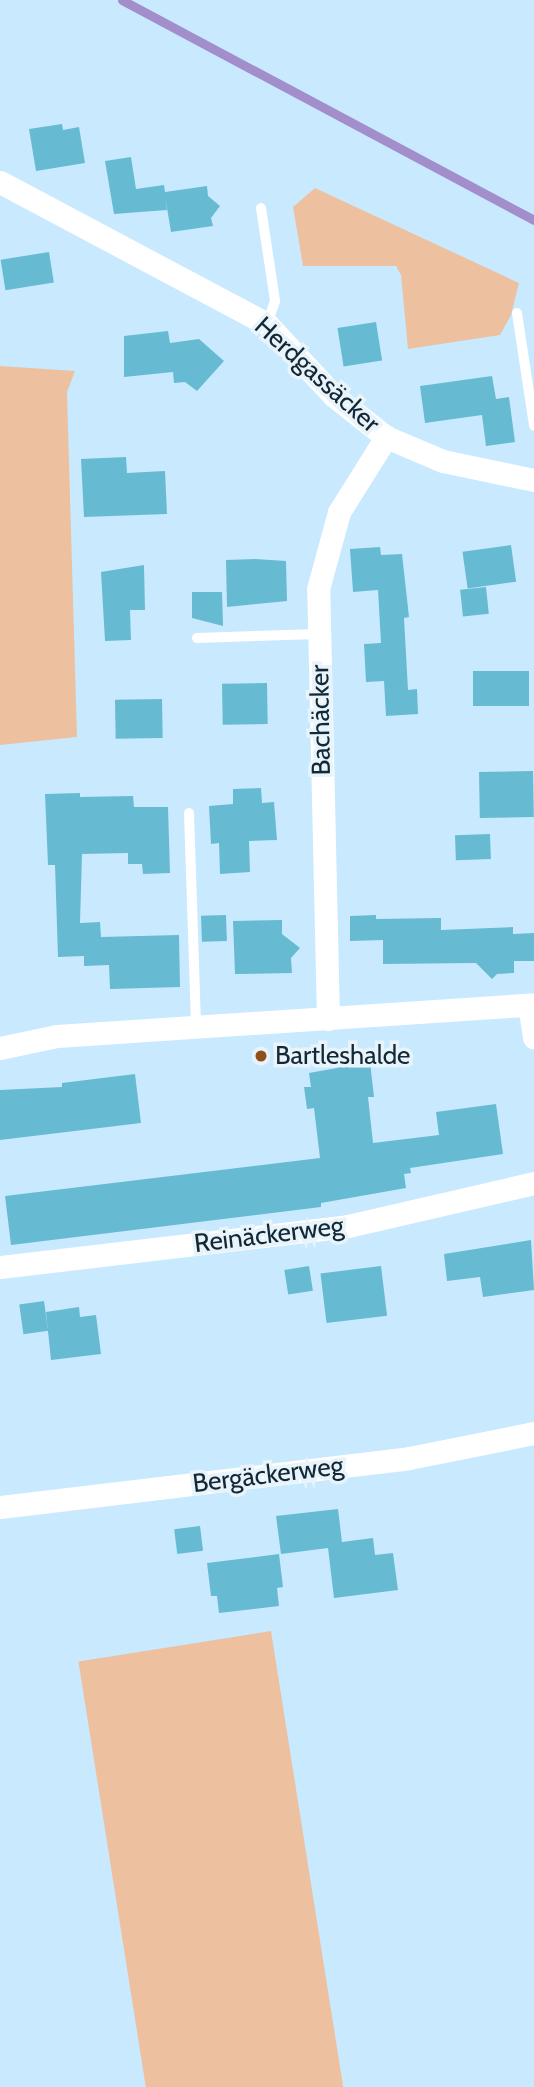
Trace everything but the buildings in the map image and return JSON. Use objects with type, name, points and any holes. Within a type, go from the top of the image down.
[{"type":"street","name":"Herdgassäcker","points":[[0,182],[267,324],[334,396],[386,437],[443,461],[534,480]]},
{"type":"street","name":"Bachäcker","points":[[328,1019],[318,589],[324,553],[339,512],[386,437]]},
{"type":"street","points":[[0,1048],[57,1036],[532,1005],[534,1038]]},
{"type":"street","name":"Reinäckerweg","points":[[0,1267],[348,1226],[534,1183]]},
{"type":"street","name":"Bergäckerweg","points":[[0,1507],[409,1458],[534,1433]]},
{"type":"lane","points":[[261,208],[275,302],[267,324]]},
{"type":"lane","points":[[517,313],[534,426]]},
{"type":"lane","points":[[197,638],[318,634]]},
{"type":"lane","points":[[189,813],[196,1027]]},
{"type":"shaded area","points":[[315,188],[519,283],[511,315],[500,335],[408,349],[401,275],[396,266],[303,266],[293,207]]},
{"type":"shaded area","points":[[0,366],[75,371],[67,392],[77,737],[0,745]]},
{"type":"shaded area","points":[[271,1631],[343,2087],[146,2087],[78,1662]]},
{"type":"waterway","points":[[122,0],[534,220]]},
{"type":"place","name":"Bartleshalde","points":[[261,1056]]}]
